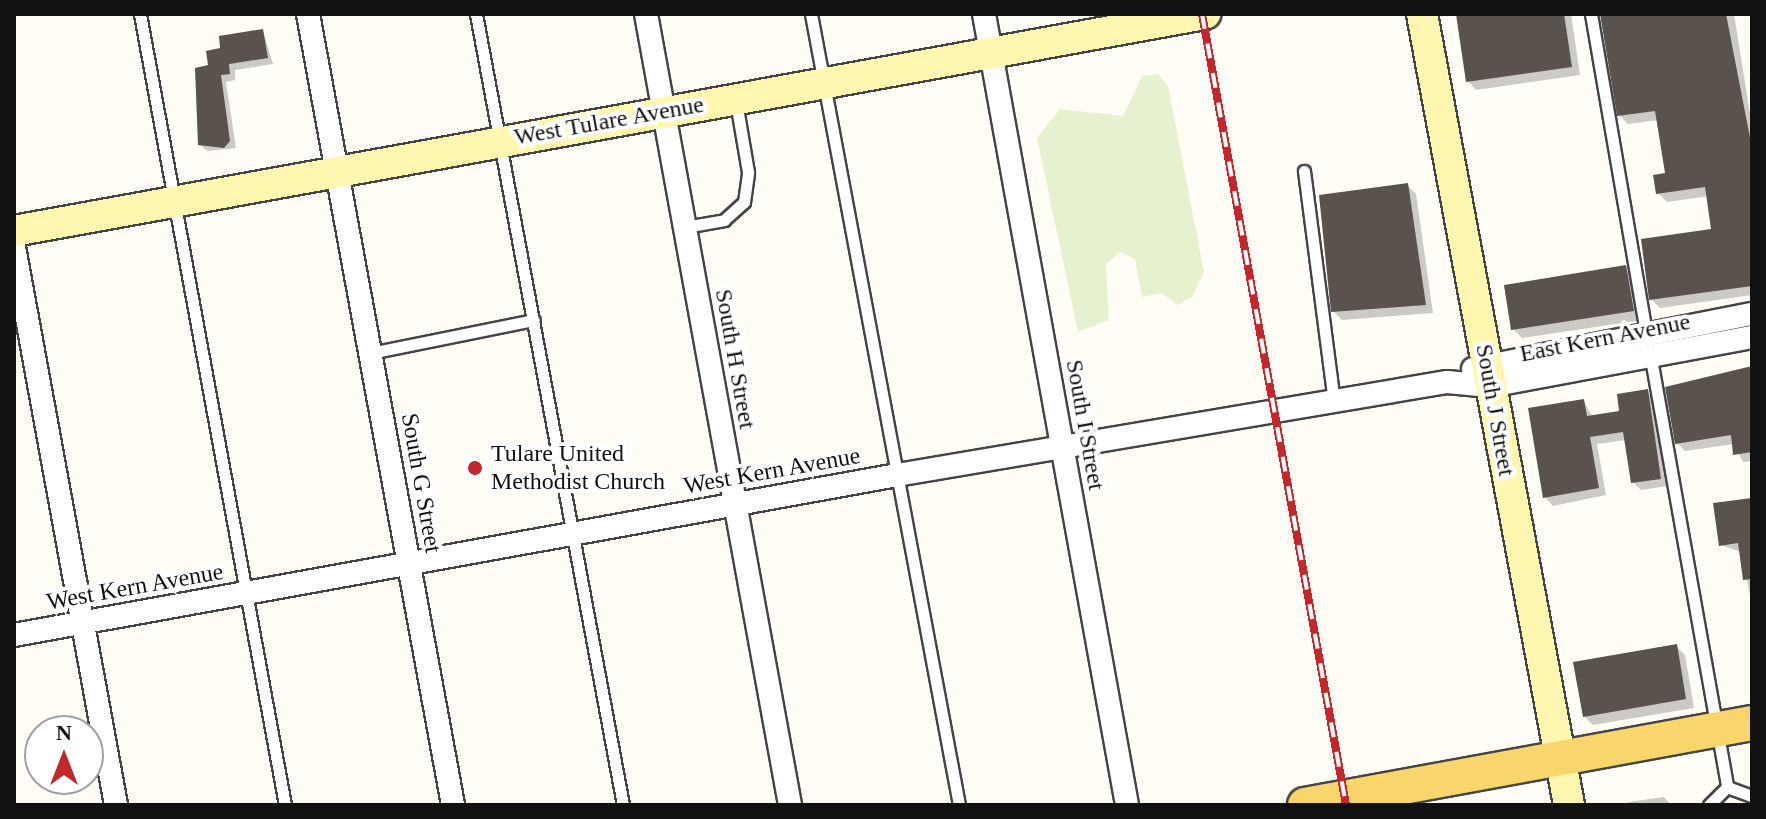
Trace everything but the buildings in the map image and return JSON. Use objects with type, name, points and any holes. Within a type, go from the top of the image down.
[{"type":"main road","name":"West Tulare Avenue","points":[[14,231],[1205,14]]},
{"type":"main road","name":"South J Street","points":[[1422,14],[1569,805]]},
{"type":"main road","points":[[1305,805],[1752,723]]},
{"type":"street","name":"South G Street","points":[[308,14],[453,805]]},
{"type":"street","name":"South H Street","points":[[646,14],[790,805]]},
{"type":"street","name":"South I Street","points":[[984,14],[1127,805]]},
{"type":"street","points":[[14,247],[116,805]]},
{"type":"street","name":"East Kern Avenue","points":[[1648,345],[1752,314]]},
{"type":"street","name":"East Kern Avenue","points":[[1447,382],[1648,345],[1752,337]]},
{"type":"street","name":"West Kern Avenue","points":[[14,635],[735,503],[1447,382]]},
{"type":"lane","points":[[140,14],[285,805]]},
{"type":"lane","points":[[476,14],[623,805]]},
{"type":"lane","points":[[811,14],[959,805]]},
{"type":"lane","points":[[1591,14],[1727,787]]},
{"type":"lane","points":[[685,227],[724,220],[744,202],[748,172],[735,99]]},
{"type":"lane","points":[[1304,171],[1334,401]]},
{"type":"lane","points":[[370,353],[534,320]]},
{"type":"lane","points":[[1727,787],[1752,796]]},
{"type":"lane","points":[[1709,805],[1727,787]]},
{"type":"green space","points":[[1158,74],[1168,86],[1204,272],[1192,297],[1178,305],[1161,293],[1142,297],[1135,259],[1120,252],[1106,264],[1109,320],[1078,332],[1037,138],[1060,109],[1123,116],[1142,76]]},
{"type":"railway","points":[[1202,14],[1346,805]]},
{"type":"place","name":"Tulare United Methodist Church","points":[[475,468]]}]
